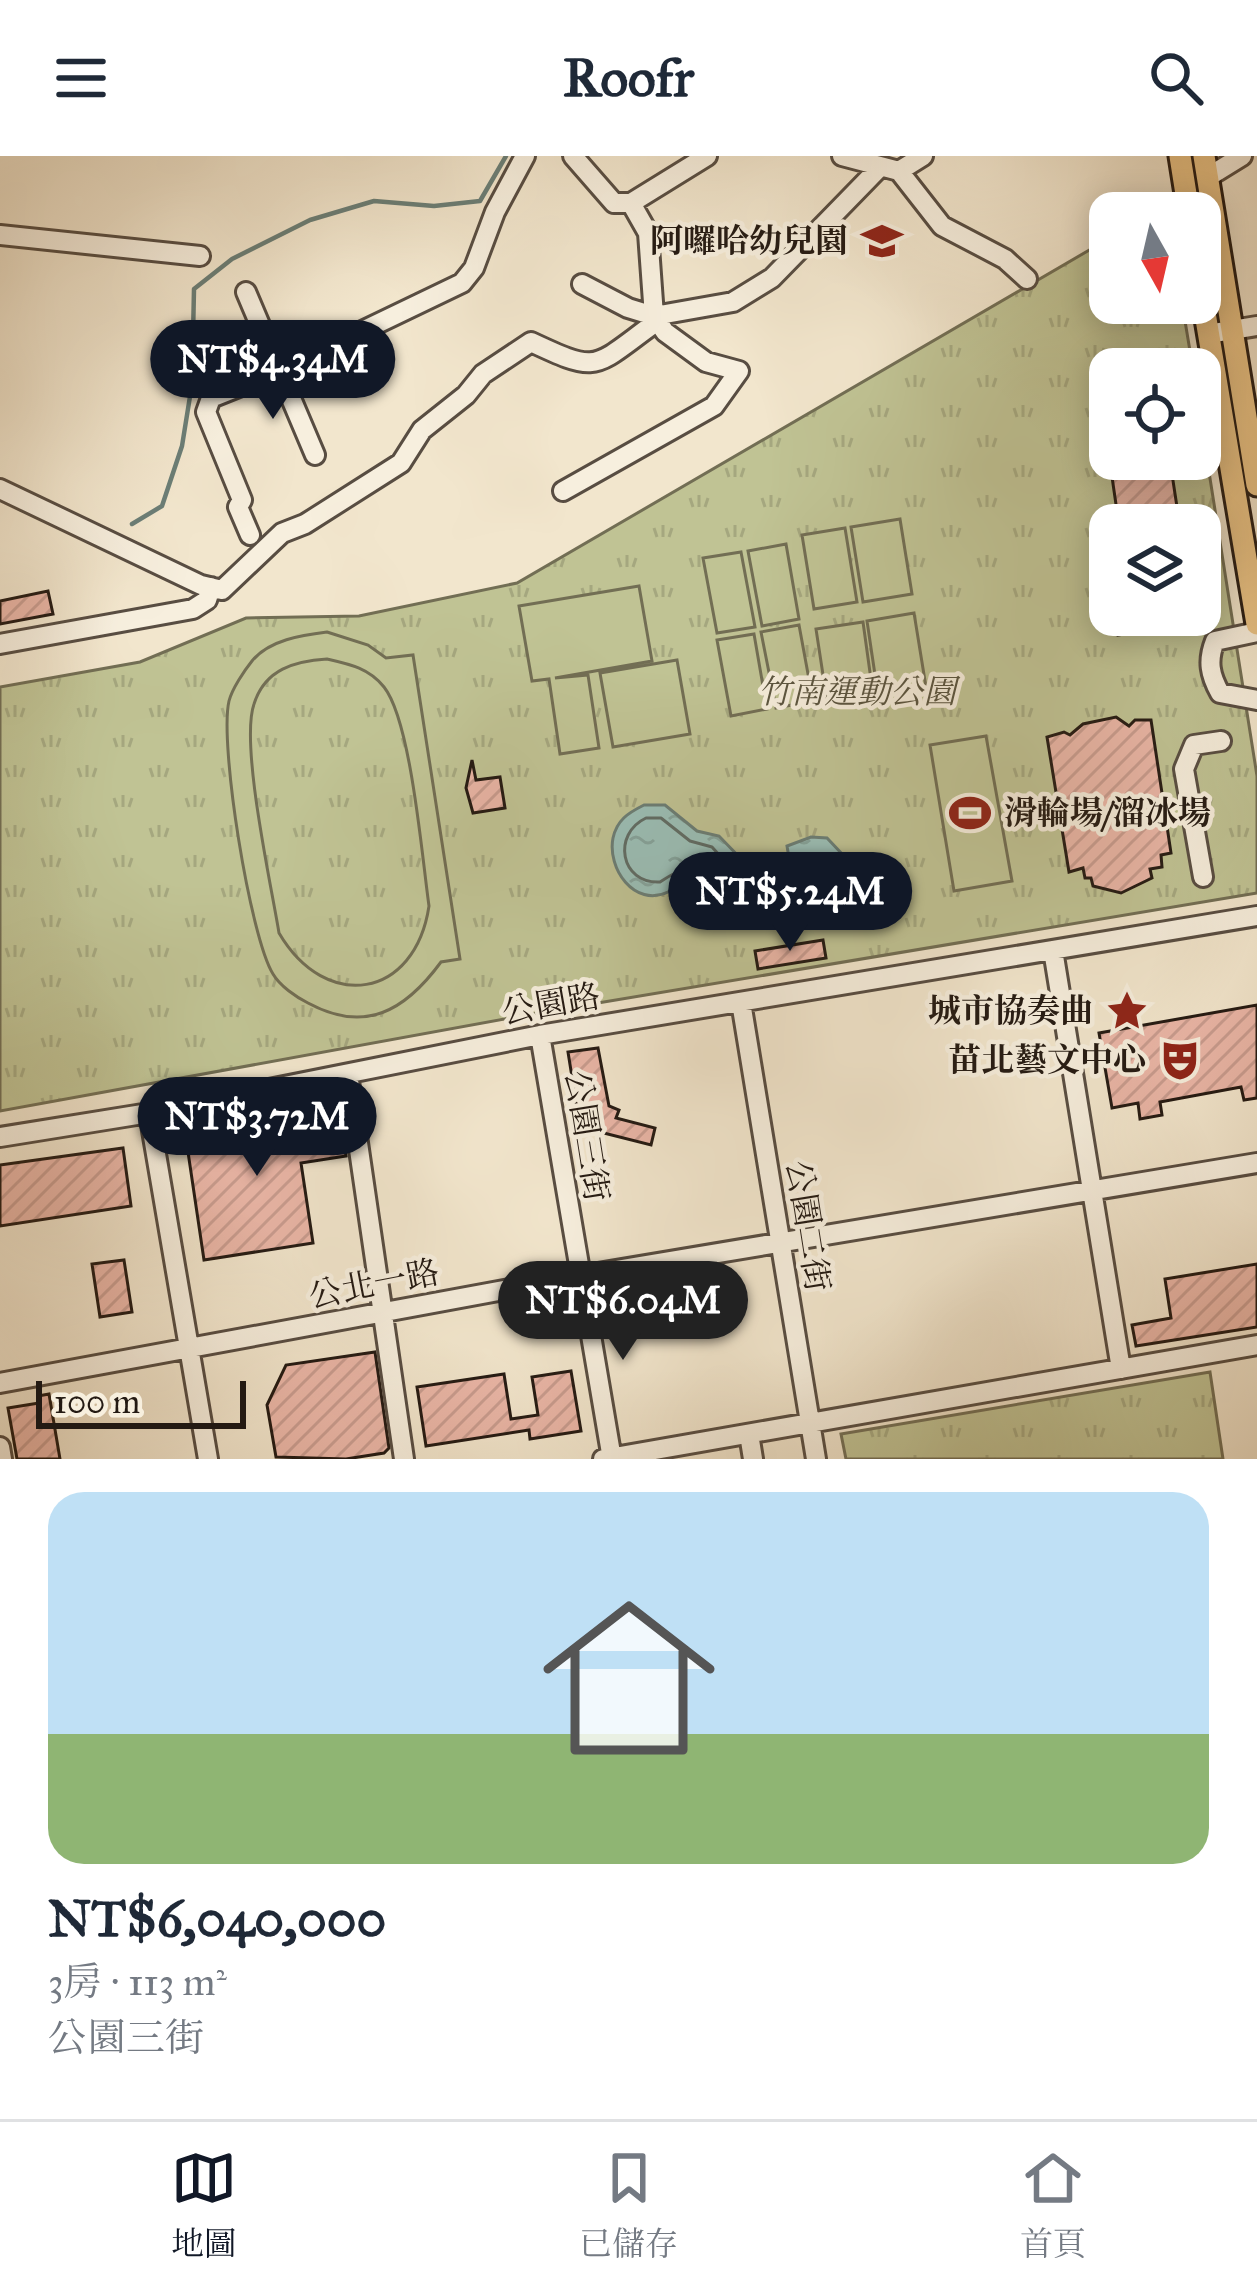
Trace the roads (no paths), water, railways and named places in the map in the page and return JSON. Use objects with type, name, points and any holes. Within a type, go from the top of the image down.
[{"type":"main road","points":[[1180,156],[1186,192]]},
{"type":"main road","points":[[1184,180],[1206,166],[1257,485]]},
{"type":"main road","points":[[1206,324],[1257,628]]},
{"type":"street","points":[[250,535],[238,507],[242,500],[206,412],[211,398],[281,370],[462,283],[474,268],[495,212],[525,156]]},
{"type":"street","points":[[573,156],[614,203],[631,202],[707,156]]},
{"type":"street","points":[[842,156],[890,169],[942,226],[1004,259],[1028,279]]},
{"type":"street","points":[[654,316],[734,302],[772,278],[890,169],[923,156]]},
{"type":"street","points":[[1206,166],[1242,156]]},
{"type":"street","points":[[0,489],[222,590],[282,533],[305,524],[400,463],[422,430],[466,395],[483,374],[531,342],[579,365],[598,365],[652,326],[648,233],[631,202]]},
{"type":"street","points":[[0,235],[200,256]]},
{"type":"street","points":[[562,490],[714,406],[740,371],[706,362],[665,332],[654,316],[582,284]]},
{"type":"street","points":[[246,292],[315,454]]},
{"type":"street","points":[[1208,334],[1257,326]]},
{"type":"street","points":[[0,644],[193,609],[207,600],[211,587]]},
{"type":"street","points":[[1257,628],[1215,641],[1209,657],[1220,693],[1257,700]]},
{"type":"street","points":[[1203,877],[1184,769],[1194,746],[1221,740]]},
{"type":"street","name":"公園路","points":[[0,1137],[149,1113],[540,1035],[1257,916]]},
{"type":"street","points":[[1053,950],[1121,1369]]},
{"type":"street","name":"公園二街","points":[[741,1003],[817,1459]]},
{"type":"street","name":"公園三街","points":[[540,1035],[609,1458]]},
{"type":"street","points":[[348,1074],[404,1459]]},
{"type":"street","points":[[149,1113],[208,1459]]},
{"type":"street","name":"公北一路","points":[[0,1383],[580,1276],[1257,1162]]},
{"type":"street","points":[[609,1458],[1257,1346]]},
{"type":"street","points":[[749,1434],[753,1459]]},
{"type":"street","points":[[0,1447],[2,1459]]},
{"type":"water","points":[[644,805],[665,805],[697,831],[719,836],[746,864],[783,864],[789,858],[787,846],[811,837],[827,838],[844,856],[842,880],[834,889],[822,892],[799,878],[787,881],[780,871],[763,870],[724,888],[692,878],[668,892],[644,895],[625,882],[612,850],[620,822]]},
{"type":"waterway","points":[[132,524],[162,506],[182,446],[192,384],[194,289],[232,259],[310,220],[374,201],[434,206],[480,201],[506,156]]},
{"type":"place","name":"阿囉哈幼兒園","points":[[882,241]]},
{"type":"place","name":"滑輪場/溜冰場","points":[[970,813]]},
{"type":"place","name":"城市協奏曲","points":[[1127,1011]]},
{"type":"place","name":"苗北藝文中心","points":[[1180,1060]]},
{"type":"park label","name":"竹南運動公園","points":[[857,692]]}]
